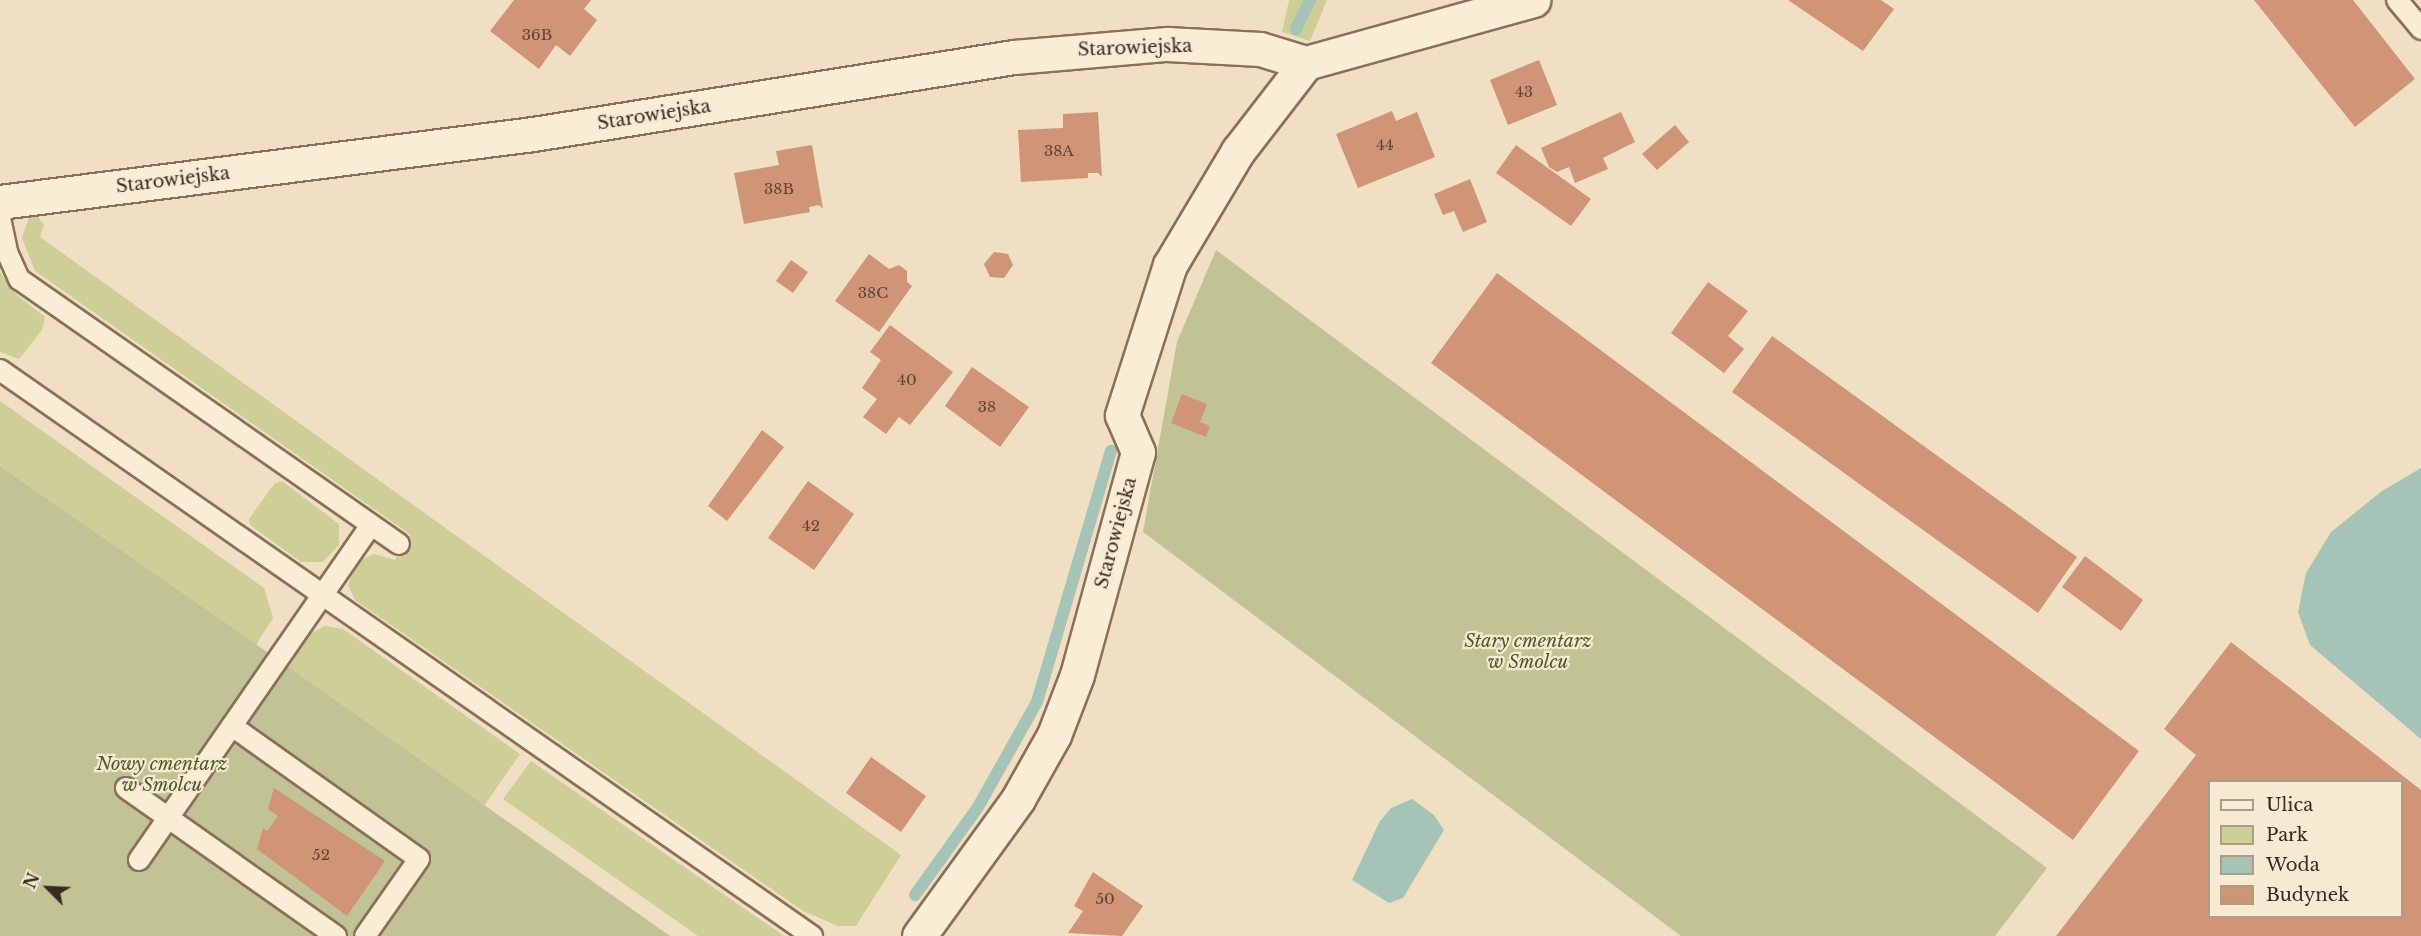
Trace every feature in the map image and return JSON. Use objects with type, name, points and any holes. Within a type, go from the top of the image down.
[{"type":"street","points":[[1306,63],[1533,0]]},
{"type":"street","name":"Starowiejska","points":[[0,202],[566,129],[1014,57],[1167,44],[1260,49],[1306,63],[1238,151],[1170,265],[1122,415],[1138,452],[1077,675],[1054,735],[1018,799],[919,936]]},
{"type":"lane","points":[[2397,0],[2421,29]]},
{"type":"lane","points":[[0,218],[7,252],[19,279],[399,544]]},
{"type":"lane","points":[[0,370],[812,936]]},
{"type":"lane","points":[[139,860],[371,525]]},
{"type":"lane","points":[[232,726],[419,859],[364,936]]},
{"type":"lane","points":[[126,788],[336,936]]},
{"type":"green space","points":[[1289,0],[1327,0],[1310,41],[1282,32]]},
{"type":"green space","points":[[32,209],[44,225],[40,237],[901,855],[856,926],[838,926],[803,911],[355,600],[348,585],[357,562],[374,554],[395,560],[411,535],[35,271],[22,238]]},
{"type":"green space","name":"Stary cmentarz w Smolcu","points":[[1216,250],[2047,868],[1995,936],[1681,936],[1143,532],[1177,342]]},
{"type":"green space","points":[[0,272],[18,296],[45,317],[42,330],[19,359],[0,352]]},
{"type":"green space","points":[[0,401],[264,588],[273,618],[256,645],[0,466]]},
{"type":"green space","name":"Nowy cmentarz w Smolcu","points":[[0,466],[277,659],[670,936],[0,936]]},
{"type":"green space","points":[[282,481],[339,524],[339,545],[323,562],[301,562],[250,525],[249,519],[274,484]]},
{"type":"green space","points":[[325,626],[343,629],[520,754],[484,806],[285,665],[307,635]]},
{"type":"green space","points":[[531,761],[784,936],[698,936],[503,799]]},
{"type":"water","points":[[2421,468],[2421,739],[2310,645],[2298,612],[2306,573],[2331,532],[2382,491]]},
{"type":"water","points":[[1412,799],[1434,815],[1444,830],[1403,898],[1389,903],[1352,880],[1380,821],[1391,808]]},
{"type":"building","points":[[514,0],[591,0],[584,9],[597,20],[570,56],[556,45],[539,69],[490,31]]},
{"type":"building","points":[[1788,0],[1881,0],[1894,9],[1863,51]]},
{"type":"building","points":[[2254,0],[2353,0],[2415,79],[2355,127]]},
{"type":"building","points":[[1539,60],[1557,105],[1508,125],[1490,80]]},
{"type":"building","points":[[1392,111],[1396,121],[1417,112],[1435,157],[1358,188],[1336,134]]},
{"type":"building","points":[[1098,112],[1102,177],[1098,173],[1088,173],[1088,178],[1021,182],[1018,130],[1063,128],[1063,114]]},
{"type":"building","points":[[1621,112],[1635,142],[1603,158],[1608,169],[1575,183],[1569,167],[1557,172],[1549,167],[1541,148]]},
{"type":"building","points":[[1675,125],[1689,142],[1657,170],[1642,154]]},
{"type":"building","points":[[812,145],[823,209],[819,205],[809,207],[810,212],[744,224],[734,173],[779,165],[776,151]]},
{"type":"building","points":[[1516,145],[1591,199],[1571,226],[1496,173]]},
{"type":"building","points":[[1470,179],[1487,222],[1463,232],[1454,211],[1443,215],[1434,194]]},
{"type":"building","points":[[994,252],[1008,254],[1013,265],[1004,278],[990,277],[984,264]]},
{"type":"building","points":[[869,254],[889,269],[899,265],[907,271],[907,282],[912,286],[879,332],[835,301]]},
{"type":"building","points":[[791,260],[808,272],[793,293],[776,281]]},
{"type":"building","points":[[1497,273],[2139,751],[2073,840],[1431,363]]},
{"type":"building","points":[[1708,282],[1748,311],[1728,336],[1744,349],[1724,373],[1671,333]]},
{"type":"building","points":[[890,325],[953,372],[910,425],[899,417],[886,434],[863,417],[877,399],[862,388],[881,360],[870,352]]},
{"type":"building","points":[[1772,336],[2077,557],[2038,613],[1732,392]]},
{"type":"building","points":[[972,367],[1029,407],[1000,447],[945,406]]},
{"type":"building","points":[[1182,394],[1207,404],[1200,422],[1210,426],[1206,437],[1171,423]]},
{"type":"building","points":[[762,430],[784,447],[727,521],[708,506]]},
{"type":"building","points":[[808,481],[854,514],[814,570],[768,538]]},
{"type":"building","points":[[2085,556],[2143,600],[2121,631],[2062,587]]},
{"type":"building","points":[[2231,642],[2421,790],[2421,936],[2056,936],[2196,755],[2164,729]]},
{"type":"building","points":[[871,757],[926,796],[901,832],[846,793]]},
{"type":"building","points":[[274,788],[385,861],[347,916],[257,849],[263,828],[267,831],[278,816],[268,809]]},
{"type":"building","points":[[1093,872],[1143,906],[1122,936],[1068,933],[1083,911],[1074,906]]},
{"type":"waterway","points":[[1296,29],[1310,0]]},
{"type":"waterway","points":[[915,895],[978,807],[1037,702],[1111,451]]}]
